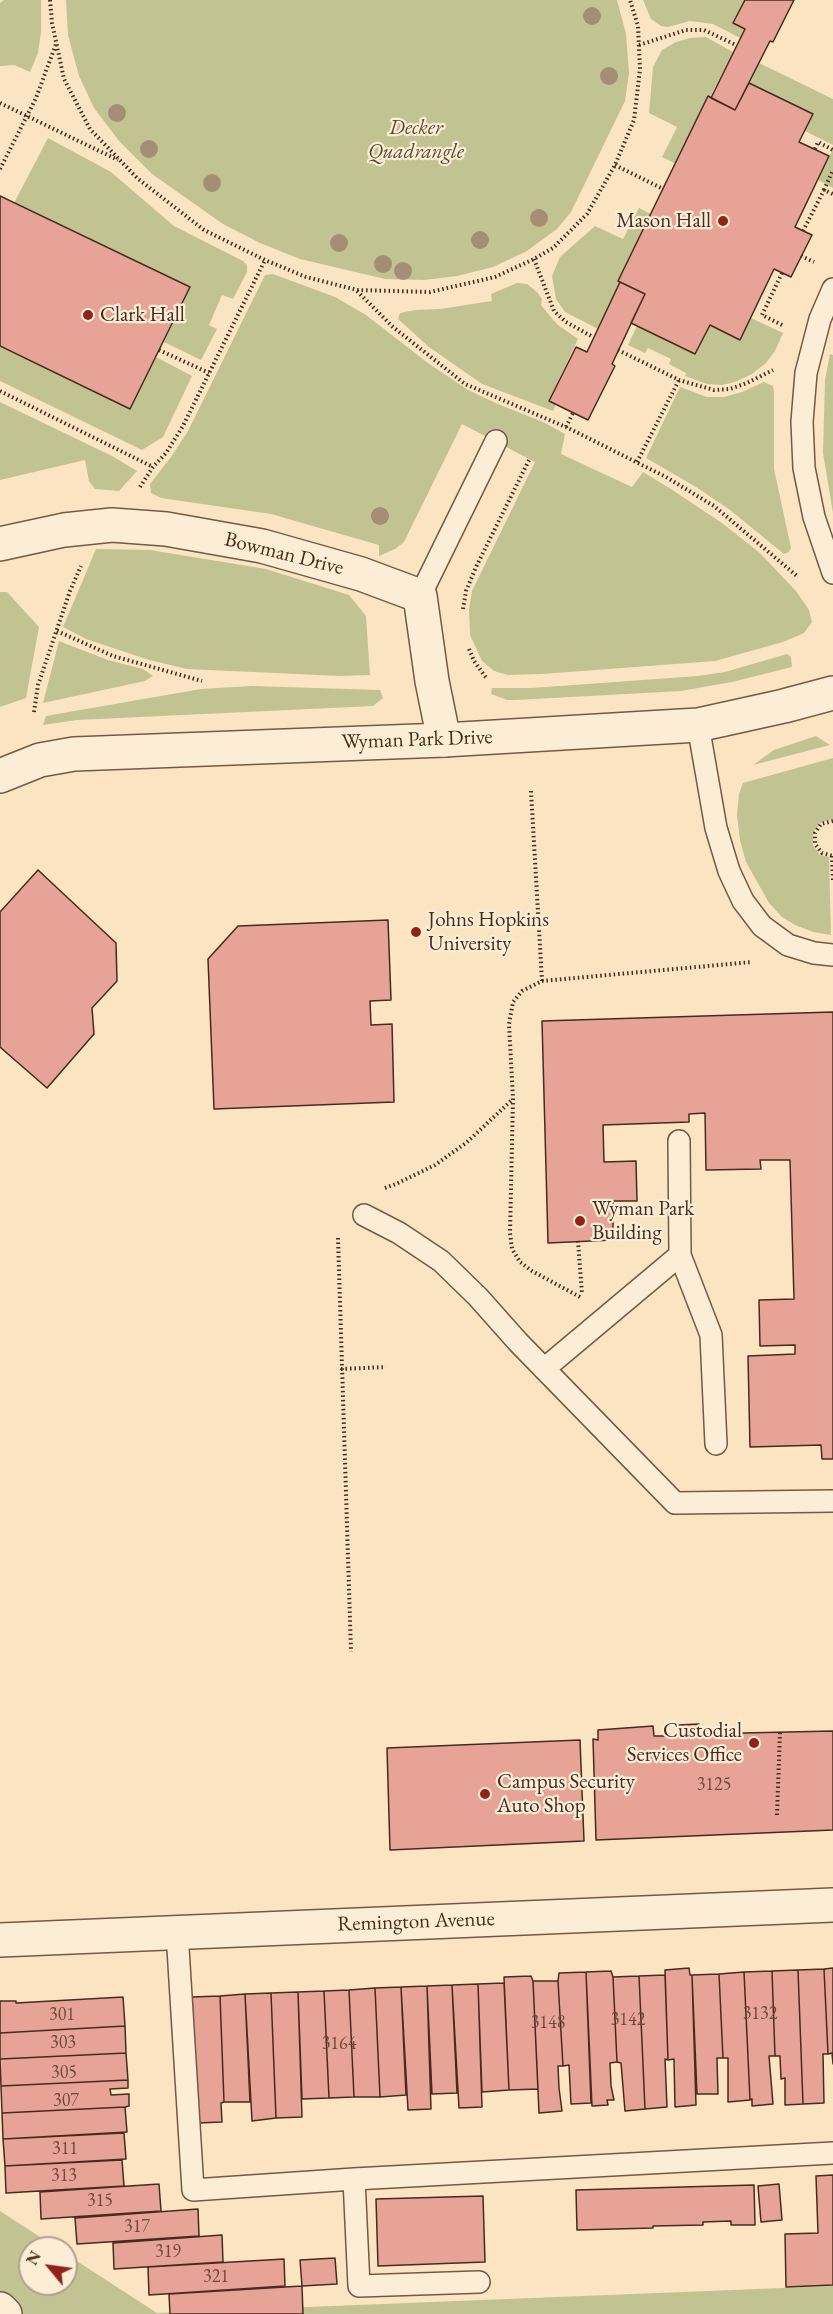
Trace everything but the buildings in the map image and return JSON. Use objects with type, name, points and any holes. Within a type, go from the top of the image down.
[{"type":"street","name":"Bowman Drive","points":[[0,544],[64,530],[112,525],[166,529],[262,546],[361,574],[420,596]]},
{"type":"street","points":[[420,596],[432,681],[444,740]]},
{"type":"street","name":"Wyman Park Drive","points":[[0,776],[40,760],[74,754],[444,740],[698,724],[833,693]]},
{"type":"street","name":"Remington Avenue","points":[[0,1940],[833,1905]]},
{"type":"street","points":[[0,2309],[5,2314]]},
{"type":"lane","points":[[833,289],[820,319],[806,373],[802,422],[804,468],[814,517],[833,573]]},
{"type":"lane","points":[[420,596],[496,441]]},
{"type":"lane","points":[[698,724],[716,828],[729,871],[743,902],[762,926],[788,945],[814,953],[833,955]]},
{"type":"lane","points":[[679,1141],[680,1255],[711,1335],[716,1444]]},
{"type":"lane","points":[[364,1215],[399,1233],[441,1261],[675,1503],[833,1501]]},
{"type":"lane","points":[[544,1369],[680,1255]]},
{"type":"lane","points":[[177,1932],[193,2190],[833,2153]]},
{"type":"lane","points":[[354,2179],[359,2286],[479,2282]]},
{"type":"path","points":[[50,0],[64,79],[90,129],[137,178],[204,230],[306,277],[357,291],[430,292],[495,277],[534,259],[553,249],[587,214],[615,165],[634,120],[640,69],[638,26],[630,0]]},
{"type":"path","points":[[639,45],[686,30],[704,30],[736,45]]},
{"type":"path","points":[[0,169],[27,114],[56,43]]},
{"type":"path","points":[[0,103],[27,114],[122,162]]},
{"type":"path","points":[[815,149],[818,142],[833,150]]},
{"type":"path","points":[[615,165],[663,189]]},
{"type":"path","points":[[803,231],[833,170]]},
{"type":"path","points":[[824,190],[833,194]]},
{"type":"path","points":[[801,256],[812,261]]},
{"type":"path","points":[[534,259],[554,311],[566,322],[593,337]]},
{"type":"path","points":[[139,490],[183,426],[265,260]]},
{"type":"path","points":[[783,273],[762,315],[790,329]]},
{"type":"path","points":[[357,291],[393,327],[465,384],[566,427],[666,477],[714,506],[799,578]]},
{"type":"path","points":[[159,350],[209,373]]},
{"type":"path","points":[[618,350],[679,380],[714,390],[747,383],[782,365],[806,373]]},
{"type":"path","points":[[637,462],[679,380]]},
{"type":"path","points":[[0,391],[153,467]]},
{"type":"path","points":[[566,427],[573,413]]},
{"type":"path","points":[[462,614],[466,591],[476,567],[530,458]]},
{"type":"path","points":[[34,712],[39,685],[81,566]]},
{"type":"path","points":[[57,631],[113,656],[202,681]]},
{"type":"path","points":[[468,645],[474,661],[487,679]]},
{"type":"path","points":[[531,791],[542,981]]},
{"type":"path","points":[[833,822],[821,824],[815,833],[815,844],[822,853],[832,856],[833,880]]},
{"type":"path","points":[[578,1241],[582,1298],[532,1271],[520,1262],[512,1249],[510,1233],[513,1099],[508,1024],[513,1002],[522,991],[542,981],[759,961]]},
{"type":"path","points":[[379,1189],[396,1184],[435,1165],[466,1143],[513,1099]]},
{"type":"path","points":[[338,1231],[351,1652]]},
{"type":"path","points":[[341,1369],[386,1367]]},
{"type":"path","points":[[777,1815],[780,1732]]},
{"type":"green space","points":[[4,0],[41,0],[41,32],[38,53],[30,72],[14,65],[0,66],[0,3]]},
{"type":"green space","name":"Decker Quadrangle","points":[[66,0],[617,0],[626,34],[629,73],[625,101],[571,212],[557,229],[527,251],[493,267],[457,276],[424,280],[385,279],[300,259],[260,243],[223,224],[152,174],[119,141],[94,108],[79,76],[68,35]]},
{"type":"green space","points":[[643,0],[745,0],[733,23],[745,29],[740,38],[713,24],[690,21],[668,27],[661,26],[651,19]]},
{"type":"green space","points":[[706,37],[733,52],[676,164],[662,157],[677,127],[649,113],[653,67],[662,50],[676,42]]},
{"type":"green space","points":[[759,63],[833,99],[833,145],[805,131],[813,114],[749,83]]},
{"type":"green space","points":[[48,138],[111,172],[174,226],[247,265],[247,272],[233,299],[222,295],[209,325],[217,329],[201,360],[164,342],[190,287],[14,203]]},
{"type":"green space","points":[[833,149],[833,188],[818,180]]},
{"type":"green space","points":[[639,208],[651,214],[618,280],[620,282],[598,329],[565,312],[556,299],[552,276],[560,257],[595,226],[623,239]]},
{"type":"green space","points":[[273,274],[335,297],[366,315],[428,363],[468,390],[543,422],[565,434],[561,454],[632,487],[643,472],[671,489],[722,523],[760,553],[796,591],[809,610],[812,622],[804,633],[783,642],[715,661],[542,674],[508,675],[494,671],[482,661],[470,635],[469,609],[472,591],[535,462],[462,424],[404,542],[379,556],[379,545],[271,514],[161,498],[151,493],[150,484],[188,431],[265,275]]},
{"type":"green space","points":[[517,283],[527,284],[537,292],[542,299],[541,305],[549,315],[558,325],[578,339],[549,400],[556,404],[553,411],[482,384],[429,347],[398,319],[400,313],[415,310],[440,309],[492,301],[491,294]]},
{"type":"green space","points":[[751,318],[783,333],[775,351],[766,363],[752,374],[722,385],[707,384],[685,376],[686,373],[669,364],[671,359],[648,348],[645,353],[628,345],[637,326],[695,354],[710,325],[740,340]]},
{"type":"green space","points":[[0,346],[130,409],[156,357],[192,376],[163,437],[142,450],[0,381]]},
{"type":"green space","points":[[830,354],[833,355],[833,513],[823,453],[825,380]]},
{"type":"green space","points":[[764,382],[773,386],[774,392],[774,469],[791,548],[784,554],[730,510],[646,458],[680,387],[707,397],[724,397]]},
{"type":"green space","points":[[0,402],[112,456],[137,471],[119,491],[95,489],[89,481],[85,460],[0,480]]},
{"type":"green space","points":[[96,549],[150,550],[266,569],[349,595],[366,616],[370,675],[340,676],[187,669],[149,660],[86,639],[63,627]]},
{"type":"green space","points":[[0,592],[7,592],[39,627],[26,698],[0,707]]},
{"type":"green space","points":[[59,641],[108,660],[143,669],[153,676],[145,681],[43,703]]},
{"type":"green space","points":[[787,654],[791,657],[792,667],[732,682],[681,691],[516,700],[507,700],[491,694],[492,688],[532,688],[698,676],[725,672]]},
{"type":"green space","points":[[252,686],[380,690],[383,698],[373,706],[77,720],[43,725],[46,716],[201,689]]},
{"type":"green space","points":[[816,736],[830,745],[753,765],[774,750]]},
{"type":"green space","points":[[833,758],[833,819],[820,823],[813,833],[813,845],[820,855],[829,857],[831,935],[813,932],[795,925],[782,917],[769,903],[746,862],[737,815],[739,794],[743,783]]},
{"type":"green space","points":[[0,2211],[39,2236],[18,2236],[18,2296],[78,2296],[78,2262],[157,2313],[833,2286],[833,2314],[0,2314]]},
{"type":"place","name":"Mason Hall","points":[[723,221]]},
{"type":"place","name":"Clark Hall","points":[[88,315]]},
{"type":"place","name":"Johns Hopkins University","points":[[416,932]]},
{"type":"place","name":"Wyman Park Building","points":[[580,1221]]},
{"type":"place","name":"Custodial Services Office","points":[[754,1743]]},
{"type":"place","name":"Campus Security Auto Shop","points":[[485,1794]]}]
